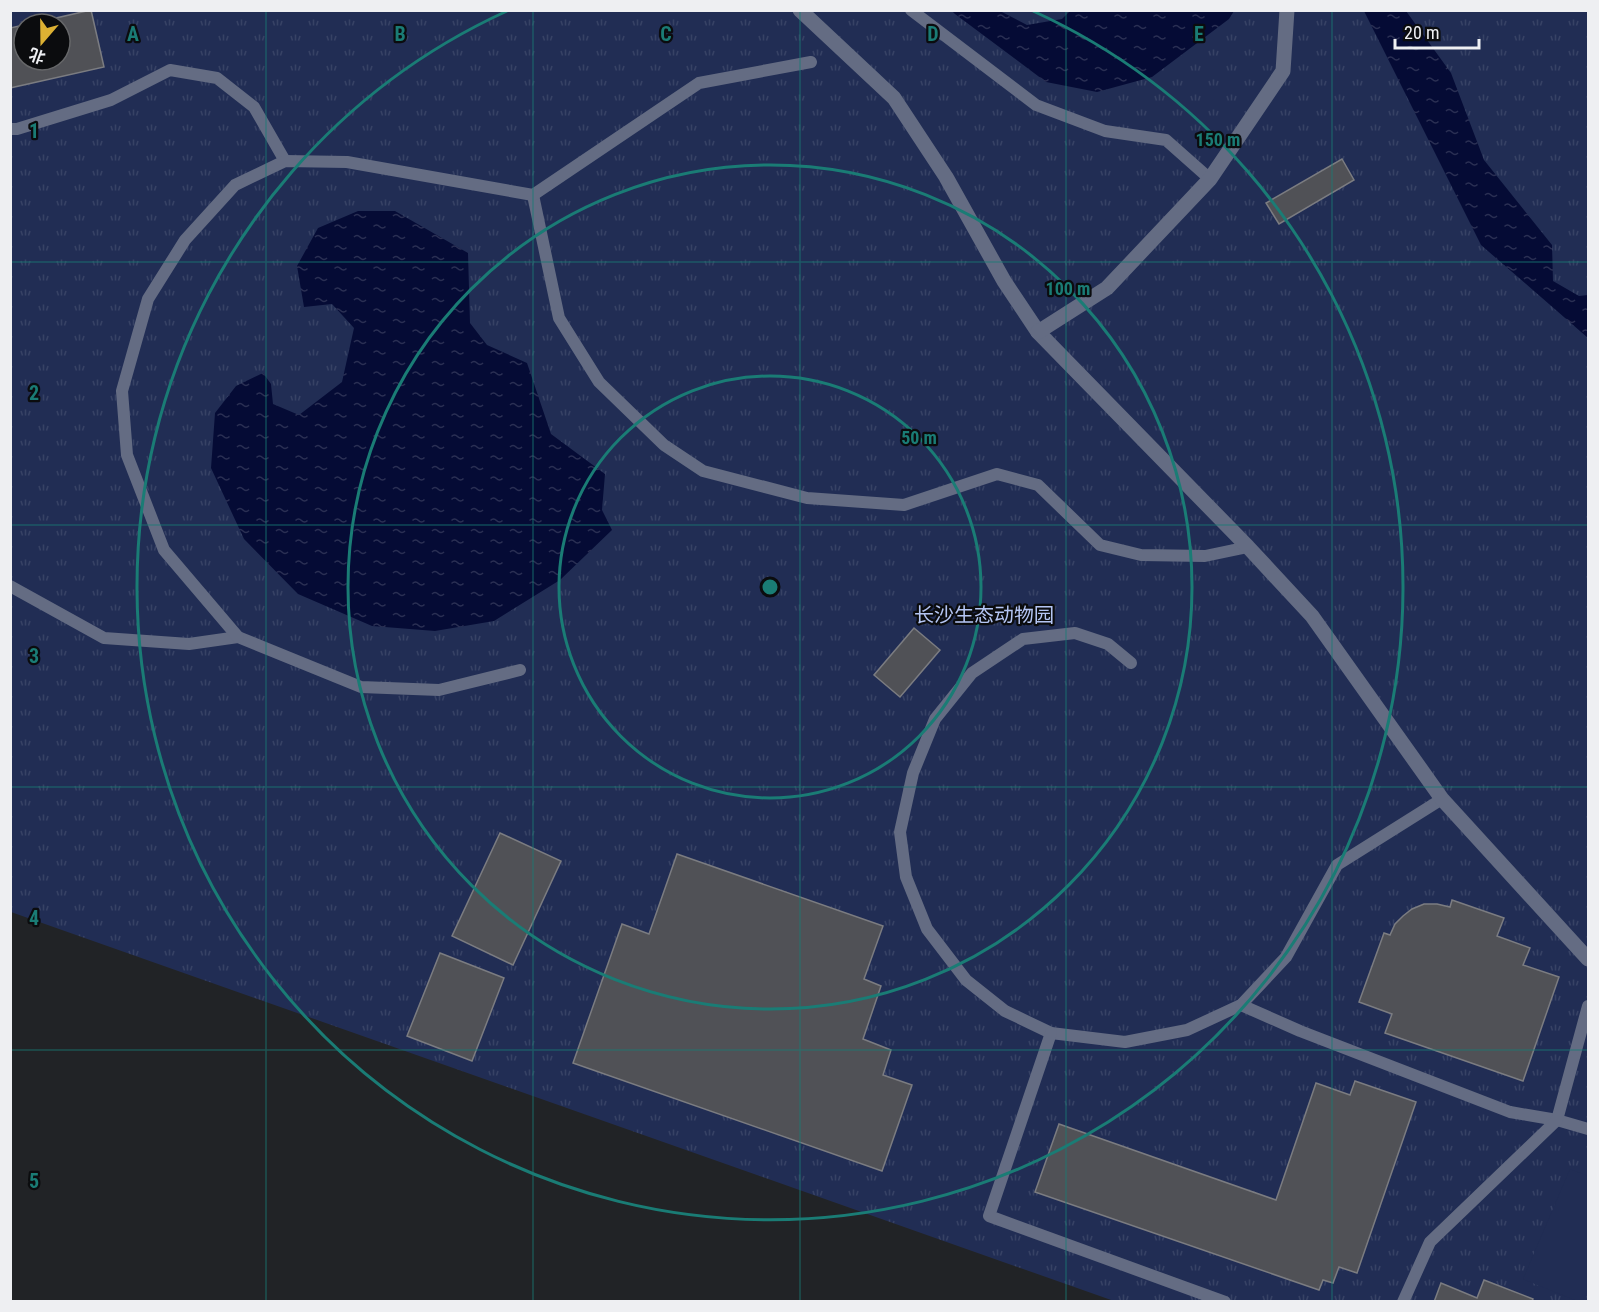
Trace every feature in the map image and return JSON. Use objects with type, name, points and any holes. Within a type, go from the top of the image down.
[{"type":"street","points":[[800,10],[894,98],[946,177],[1004,281],[1038,332],[1248,547],[1312,616],[1442,799],[1588,959]]},
{"type":"street","points":[[1038,332],[1107,288],[1210,179],[1283,70],[1287,10]]},
{"type":"lane","points":[[911,10],[1036,105],[1105,131],[1166,140],[1210,179]]},
{"type":"lane","points":[[520,670],[440,690],[361,687],[238,637],[164,550],[127,455],[122,391],[148,299],[185,240],[235,185],[285,161],[347,162],[533,195],[699,82],[811,62]]},
{"type":"lane","points":[[10,129],[17,129],[111,100],[170,70],[217,78],[254,107],[285,161]]},
{"type":"lane","points":[[533,195],[559,318],[599,382],[664,445],[703,471],[807,498],[904,505],[997,474],[1038,485],[1100,545],[1152,556],[1205,556],[1248,547]]},
{"type":"lane","points":[[10,586],[104,638],[189,644],[238,637]]},
{"type":"lane","points":[[1131,663],[1108,644],[1075,633],[1023,639],[972,673],[935,719],[913,773],[900,832],[906,877],[927,929],[966,981],[1005,1011],[1050,1033],[1125,1042],[1187,1030],[1241,1005],[1286,957],[1337,865],[1442,799]]},
{"type":"lane","points":[[1241,1005],[1300,1031],[1510,1112],[1557,1120],[1588,1129]]},
{"type":"lane","points":[[1403,1302],[1430,1242],[1557,1120],[1588,1006]]},
{"type":"lane","points":[[1050,1033],[989,1216],[1225,1302]]},
{"type":"green space","name":"长沙生态动物园","points":[[11,11],[1588,11],[1588,1301],[1114,1301],[11,912]]},
{"type":"green space","points":[[1570,1169],[1588,1176],[1588,1288],[1583,1301],[1577,1301],[1523,1279]]},
{"type":"water","points":[[952,11],[1000,11],[1027,25],[1062,19],[1070,11],[1234,11],[1229,19],[1152,77],[1097,92],[1046,82]]},
{"type":"water","points":[[1364,11],[1406,11],[1451,73],[1484,160],[1552,245],[1553,281],[1579,296],[1588,295],[1588,338],[1481,245]]},
{"type":"water","points":[[358,211],[395,211],[468,253],[470,323],[487,345],[527,363],[551,434],[605,474],[602,510],[612,530],[560,580],[494,621],[435,631],[372,626],[298,594],[244,539],[211,468],[215,413],[236,386],[263,373],[271,384],[273,404],[299,415],[342,382],[354,328],[332,304],[304,307],[297,266],[318,228]]},
{"type":"building","points":[[91,10],[104,67],[10,88],[10,28],[12,28],[12,72],[72,72],[72,14]]},
{"type":"building","points":[[1342,159],[1354,180],[1279,224],[1266,203]]},
{"type":"building","points":[[914,628],[940,650],[900,697],[874,675]]},
{"type":"building","points":[[500,833],[561,861],[513,965],[452,936]]},
{"type":"building","points":[[677,854],[883,926],[864,979],[881,986],[863,1039],[891,1050],[883,1075],[912,1085],[882,1171],[573,1063],[622,924],[649,934]]},
{"type":"building","points":[[1452,900],[1504,918],[1497,936],[1530,948],[1523,965],[1559,977],[1523,1081],[1385,1033],[1392,1014],[1359,1002],[1384,933],[1390,935],[1395,924],[1412,909],[1424,904],[1450,907]]},
{"type":"building","points":[[440,953],[504,978],[472,1061],[407,1036]]},
{"type":"building","points":[[1355,1081],[1416,1102],[1357,1273],[1339,1267],[1333,1283],[1323,1280],[1319,1290],[1035,1192],[1059,1124],[1276,1200],[1316,1083],[1350,1095]]},
{"type":"building","points":[[1484,1280],[1533,1299],[1532,1302],[1434,1302],[1441,1283],[1477,1298]]}]
